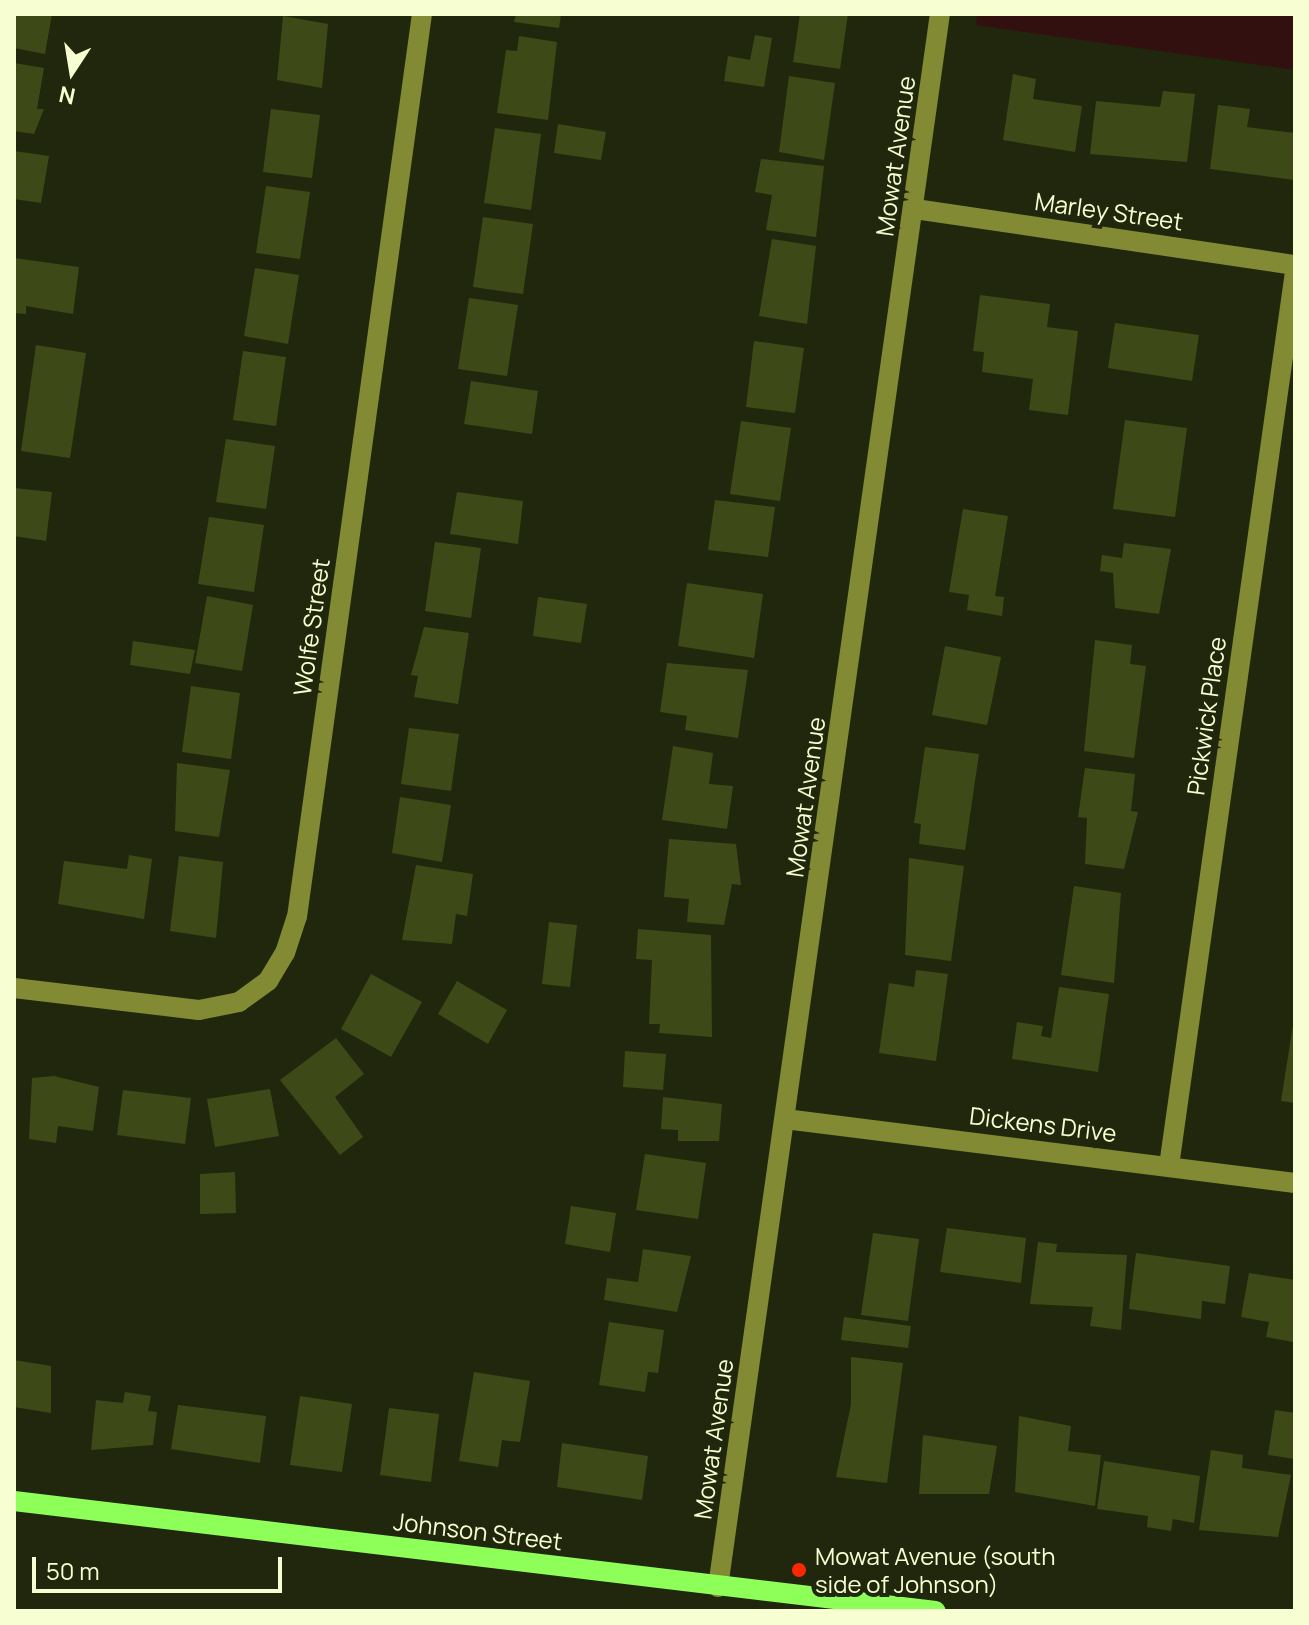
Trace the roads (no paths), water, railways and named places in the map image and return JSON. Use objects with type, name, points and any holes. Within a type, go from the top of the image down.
[{"type":"main road","name":"Johnson Street","points":[[14,1501],[935,1611]]},
{"type":"street","name":"Wolfe Street","points":[[14,988],[199,1010],[239,1002],[268,981],[285,953],[297,917],[422,14]]},
{"type":"street","name":"Mowat Avenue","points":[[718,1587],[915,209],[940,14]]},
{"type":"street","name":"Marley Street","points":[[915,209],[1295,265]]},
{"type":"street","name":"Pickwick Place","points":[[1169,1166],[1295,272]]},
{"type":"street","name":"Dickens Drive","points":[[785,1119],[1295,1183]]},
{"type":"place","name":"Mowat Avenue (south side of Johnson)","points":[[799,1570]]}]
